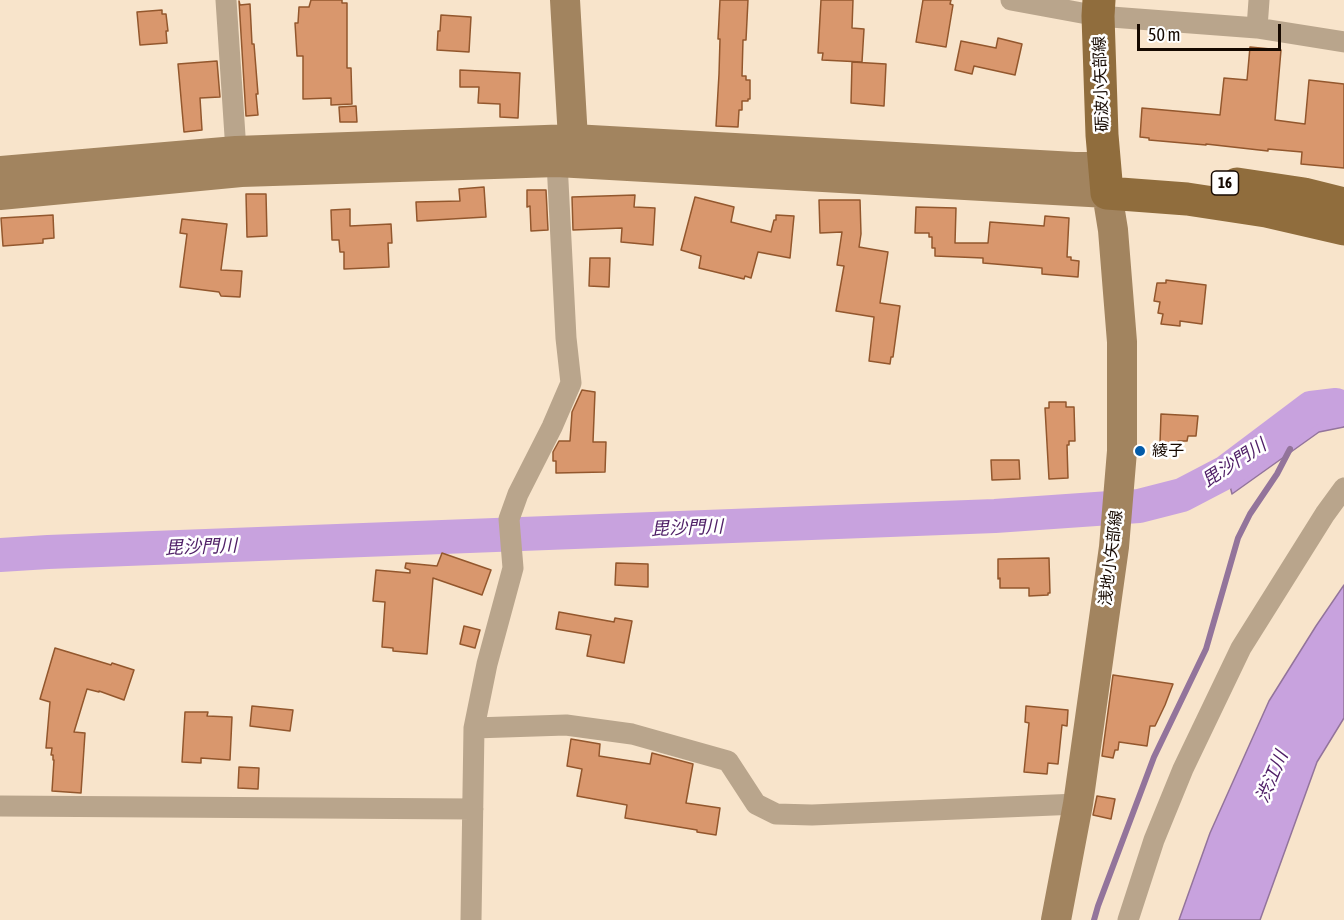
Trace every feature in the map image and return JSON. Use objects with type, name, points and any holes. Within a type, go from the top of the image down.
[{"type":"main road","name":"砺波小矢部線","points":[[1099,8],[1106,180]]},
{"type":"main road","name":"16","points":[[1106,180],[1304,194],[1344,204]]},
{"type":"main road","name":"16","points":[[1106,180],[1187,199],[1266,211],[1344,229]]},
{"type":"street","points":[[226,0],[236,151]]},
{"type":"street","points":[[471,920],[474,728],[487,664],[513,568],[509,519],[518,494],[572,383],[566,338],[565,0]]},
{"type":"street","points":[[1011,0],[1099,8],[1257,28],[1344,42]]},
{"type":"street","points":[[1257,28],[1259,0]]},
{"type":"street","points":[[0,171],[236,151],[565,151],[1076,192],[1106,180]]},
{"type":"street","points":[[0,195],[241,172],[565,151]]},
{"type":"street","name":"浅地小矢部線","points":[[1056,920],[1078,804],[1114,547],[1122,451],[1122,342],[1113,230],[1106,180]]},
{"type":"street","points":[[1128,920],[1154,840],[1182,769],[1241,648],[1325,514],[1344,488]]},
{"type":"street","points":[[474,728],[566,725],[632,734],[728,761],[756,804],[776,814],[812,815],[1078,804]]},
{"type":"street","points":[[0,806],[473,809]]},
{"type":"water","points":[[1343,392],[1344,427],[1319,432],[1232,494],[1223,458],[1312,396]]},
{"type":"water","name":"渋江川","points":[[1344,585],[1344,718],[1317,762],[1260,920],[1179,920],[1210,833],[1269,701]]},
{"type":"building","points":[[311,0],[342,0],[342,3],[347,3],[347,68],[351,68],[352,104],[331,105],[331,98],[303,99],[303,56],[297,56],[295,23],[298,23],[299,7],[309,7]]},
{"type":"building","points":[[720,0],[748,0],[746,40],[743,40],[742,76],[750,80],[750,99],[742,101],[738,127],[716,126]]},
{"type":"building","points":[[821,0],[853,0],[852,28],[864,29],[862,62],[822,60],[823,53],[818,53]]},
{"type":"building","points":[[923,0],[951,0],[950,4],[953,5],[946,47],[916,42]]},
{"type":"building","points":[[239,1],[240,5],[250,4],[258,115],[246,116]]},
{"type":"building","points":[[162,10],[162,14],[166,14],[167,43],[140,45],[137,12]]},
{"type":"building","points":[[441,15],[471,17],[469,52],[437,50]]},
{"type":"building","points":[[998,38],[1022,44],[1015,75],[974,66],[972,74],[955,70],[961,41],[996,48]]},
{"type":"building","points":[[1250,47],[1281,50],[1275,120],[1305,124],[1309,80],[1344,84],[1344,168],[1301,164],[1302,152],[1149,140],[1149,138],[1140,137],[1142,108],[1220,115],[1224,78],[1247,80]]},
{"type":"building","points":[[217,61],[220,97],[200,98],[202,130],[184,132],[178,64]]},
{"type":"building","points":[[852,62],[886,64],[884,106],[851,103]]},
{"type":"building","points":[[460,70],[520,73],[518,118],[500,117],[500,104],[478,103],[479,87],[460,87]]},
{"type":"building","points":[[356,106],[357,122],[340,122],[339,107]]},
{"type":"building","points":[[484,187],[486,217],[417,221],[416,202],[460,201],[459,189]]},
{"type":"building","points":[[527,190],[546,190],[548,230],[531,231]]},
{"type":"building","points":[[246,194],[266,194],[267,236],[247,237]]},
{"type":"building","points":[[635,195],[634,207],[655,208],[653,245],[621,242],[622,228],[573,230],[572,197]]},
{"type":"building","points":[[695,197],[734,207],[731,222],[771,232],[776,215],[794,216],[790,258],[758,252],[751,278],[745,276],[744,279],[699,268],[701,256],[681,250]]},
{"type":"building","points":[[819,200],[860,200],[859,247],[888,252],[880,303],[900,306],[890,364],[869,361],[874,317],[836,311],[844,266],[837,265],[842,232],[820,233]]},
{"type":"building","points":[[916,207],[956,208],[955,243],[988,243],[990,222],[1044,226],[1045,216],[1069,218],[1067,257],[1079,261],[1078,277],[1042,274],[1042,268],[983,263],[983,258],[935,256],[935,248],[932,248],[932,237],[929,237],[929,233],[915,233]]},
{"type":"building","points":[[350,209],[350,226],[391,224],[392,243],[388,243],[389,267],[344,269],[344,252],[340,252],[339,240],[332,240],[331,210]]},
{"type":"building","points":[[53,215],[54,238],[43,239],[43,243],[3,246],[1,218]]},
{"type":"building","points":[[182,219],[227,224],[221,270],[242,271],[240,297],[221,296],[219,292],[180,287],[187,234],[180,233]]},
{"type":"building","points":[[590,258],[610,258],[609,287],[589,286]]},
{"type":"building","points":[[1166,280],[1206,285],[1202,324],[1180,321],[1180,326],[1161,324],[1163,314],[1158,313],[1160,302],[1154,301],[1157,283],[1166,283]]},
{"type":"building","points":[[582,390],[595,392],[593,442],[606,442],[605,472],[556,473],[553,452],[559,441],[570,441],[572,412]]},
{"type":"building","points":[[1049,402],[1066,402],[1066,407],[1074,407],[1075,441],[1069,441],[1067,445],[1068,478],[1049,479],[1045,408],[1049,408]]},
{"type":"building","points":[[1161,414],[1198,416],[1196,436],[1188,436],[1187,441],[1178,441],[1178,444],[1160,443]]},
{"type":"building","points":[[991,460],[1019,460],[1020,479],[992,480]]},
{"type":"building","points":[[442,553],[491,570],[482,595],[433,578],[427,654],[393,651],[393,648],[382,647],[385,602],[373,601],[376,570],[410,573],[410,570],[405,568],[406,563],[437,566]]},
{"type":"building","points":[[1049,558],[1050,593],[1048,595],[1029,596],[1029,588],[1000,588],[998,559]]},
{"type":"building","points":[[616,563],[648,564],[648,587],[615,585]]},
{"type":"building","points":[[559,612],[614,622],[615,618],[632,621],[624,663],[587,656],[591,635],[556,629]]},
{"type":"building","points":[[464,626],[480,630],[475,648],[460,644]]},
{"type":"building","points":[[55,648],[134,670],[124,700],[87,689],[74,732],[85,733],[81,793],[52,791],[54,760],[51,755],[52,748],[46,748],[50,702],[40,699]]},
{"type":"building","points":[[1113,675],[1173,684],[1155,726],[1150,726],[1147,746],[1119,742],[1118,750],[1115,750],[1113,758],[1102,756]]},
{"type":"building","points":[[252,706],[293,710],[290,731],[250,726]]},
{"type":"building","points":[[1026,706],[1068,710],[1067,726],[1062,725],[1058,764],[1048,763],[1047,774],[1024,772],[1029,723],[1025,722]]},
{"type":"building","points":[[185,712],[208,712],[207,716],[232,717],[230,760],[201,758],[201,763],[182,762]]},
{"type":"building","points":[[571,739],[600,744],[599,756],[650,764],[652,753],[693,764],[686,803],[720,808],[716,835],[625,818],[627,805],[577,796],[582,769],[567,766]]},
{"type":"building","points":[[239,767],[259,768],[258,789],[238,788]]},
{"type":"building","points":[[1097,796],[1115,799],[1111,819],[1093,815]]},
{"type":"waterway","name":"毘沙門川","points":[[0,555],[995,516],[1139,506],[1182,495],[1226,472],[1311,408],[1336,405],[1344,409]]},
{"type":"waterway","points":[[1094,920],[1154,757],[1206,649],[1238,538],[1290,449]]},
{"type":"place","name":"綾子","points":[[1140,451]]}]
